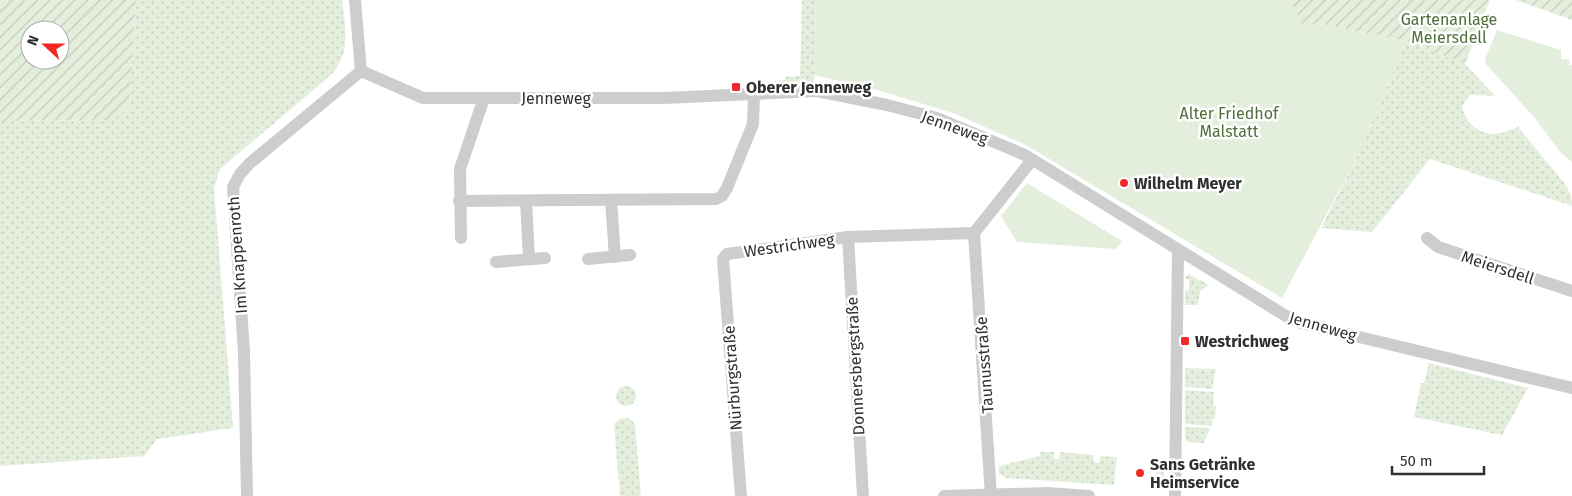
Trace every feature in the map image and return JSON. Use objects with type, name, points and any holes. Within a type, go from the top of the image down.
[{"type":"street","points":[[355,0],[361,71]]},
{"type":"street","name":"Jenneweg","points":[[361,71],[422,98],[664,98],[817,91],[887,105],[955,124],[1032,160],[1286,316],[1302,323],[1572,388]]},
{"type":"street","name":"Im Knappenroth","points":[[248,496],[244,352],[233,187],[240,174],[250,163],[361,71]]},
{"type":"street","points":[[459,201],[716,199],[722,196],[751,131],[754,95]]},
{"type":"street","points":[[461,238],[460,175],[464,155],[484,98]]},
{"type":"street","points":[[974,233],[1032,160]]},
{"type":"street","points":[[612,200],[615,256]]},
{"type":"street","points":[[526,201],[529,259]]},
{"type":"street","name":"Westrichweg","points":[[723,260],[727,254],[848,237],[974,233]]},
{"type":"street","name":"Taunusstraße","points":[[974,233],[991,495]]},
{"type":"street","name":"Donnersbergstraße","points":[[848,237],[863,496]]},
{"type":"street","name":"Meiersdell","points":[[1427,238],[1438,247],[1572,291]]},
{"type":"street","points":[[1175,496],[1178,250]]},
{"type":"street","points":[[588,259],[630,255]]},
{"type":"street","points":[[496,262],[545,258]]},
{"type":"street","name":"Nürburgstraße","points":[[723,260],[741,496]]},
{"type":"street","points":[[944,496],[1048,493],[1090,496]]},
{"type":"green space","points":[[0,0],[136,0],[129,108],[112,120],[0,121]]},
{"type":"green space","points":[[136,0],[342,0],[346,39],[342,57],[331,75],[220,169],[214,188],[233,428],[157,439],[144,456],[0,466],[0,121],[112,120],[129,108]]},
{"type":"green space","points":[[802,0],[816,0],[814,82],[775,85],[775,81],[785,80],[785,77],[800,76]]},
{"type":"green space","name":"Alter Friedhof Malstatt","points":[[816,0],[1284,0],[1291,1],[1301,24],[1325,25],[1406,41],[1357,157],[1282,298],[1024,144],[953,113],[874,89],[814,75]]},
{"type":"green space","name":"Gartenanlage Meiersdell","points":[[1284,0],[1490,0],[1465,64],[1406,41],[1325,25],[1301,24],[1291,1]]},
{"type":"green space","name":"Gartenanlage Meiersdell","points":[[1516,0],[1572,0],[1572,20]]},
{"type":"green space","points":[[1497,30],[1561,50],[1561,59],[1570,60],[1569,65],[1572,65],[1572,162],[1560,152],[1534,117],[1485,63]]},
{"type":"green space","points":[[1406,41],[1465,64],[1495,96],[1470,95],[1462,106],[1469,122],[1483,132],[1495,134],[1518,127],[1565,184],[1571,195],[1572,206],[1430,159],[1372,232],[1321,228],[1357,157]]},
{"type":"green space","points":[[1027,183],[1122,241],[1116,249],[1017,242],[1001,216]]},
{"type":"green space","points":[[1188,274],[1209,285],[1200,291],[1198,305],[1185,305],[1185,290],[1189,290],[1189,279],[1185,279]]},
{"type":"green space","points":[[1429,363],[1528,388],[1502,435],[1414,417],[1421,383],[1424,383]]},
{"type":"green space","points":[[1185,368],[1216,369],[1212,389],[1185,387]]},
{"type":"green space","points":[[626,386],[633,389],[636,396],[633,403],[626,406],[619,403],[616,396],[619,389]]},
{"type":"green space","points":[[1185,390],[1214,392],[1213,405],[1216,406],[1215,419],[1212,419],[1212,426],[1185,424]]},
{"type":"green space","points":[[629,418],[635,424],[641,496],[620,496],[614,424],[619,419]]},
{"type":"green space","points":[[1185,427],[1210,428],[1204,443],[1187,442]]},
{"type":"green space","points":[[1040,452],[1054,452],[1054,459],[1059,459],[1060,452],[1094,455],[1093,462],[1099,463],[1100,456],[1117,457],[1114,485],[1006,478],[999,474],[999,466],[1040,456]]},
{"type":"green space","points":[[1156,461],[1165,462],[1163,485],[1155,484]]},
{"type":"place","name":"Oberer Jenneweg","points":[[736,87]]},
{"type":"place","name":"Wilhelm Meyer","points":[[1124,183]]},
{"type":"place","name":"Westrichweg","points":[[1185,341]]},
{"type":"place","name":"Sans Getränke Heimservice","points":[[1140,473]]}]
